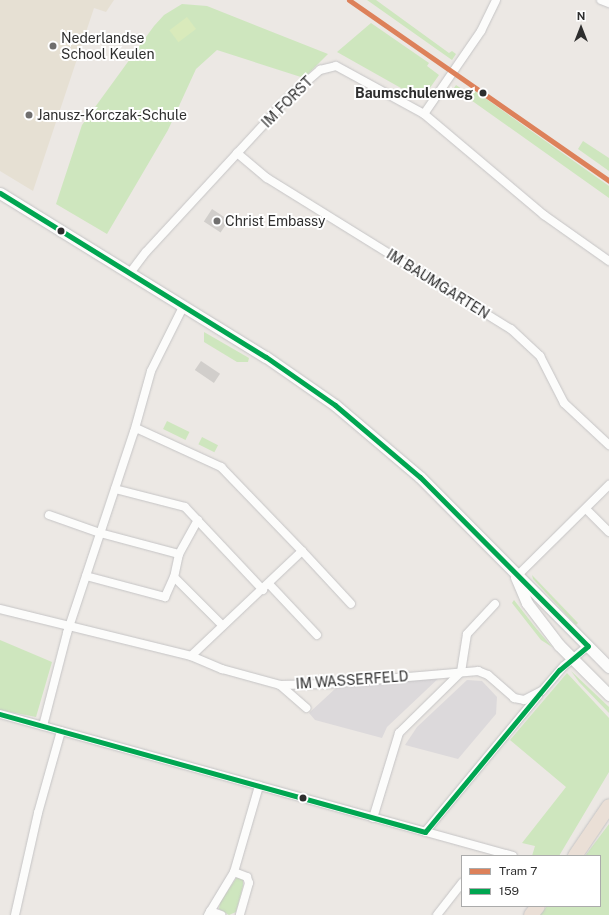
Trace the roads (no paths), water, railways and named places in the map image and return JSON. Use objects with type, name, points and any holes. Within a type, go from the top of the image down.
[{"type":"highway","points":[[575,855],[606,810],[609,799]]},
{"type":"highway","points":[[531,915],[537,907]]},
{"type":"main road","points":[[0,193],[288,371],[368,431],[443,500],[516,577],[532,589],[608,665]]},
{"type":"main road","points":[[516,577],[527,603],[573,659],[609,695]]},
{"type":"street","points":[[424,114],[481,31],[496,0]]},
{"type":"street","points":[[601,0],[609,3]]},
{"type":"street","name":"IM FORST","points":[[130,273],[146,252],[290,96],[327,67],[346,69],[424,114],[544,215],[609,261]]},
{"type":"street","name":"IM BAUMGARTEN","points":[[237,153],[267,178],[511,329],[540,356],[564,403],[609,445]]},
{"type":"street","points":[[43,726],[71,625],[100,533],[136,428],[155,360],[183,307]]},
{"type":"street","points":[[136,428],[221,467],[352,604]]},
{"type":"street","points":[[516,577],[587,510],[609,485]]},
{"type":"street","points":[[115,489],[185,507],[212,535],[317,635]]},
{"type":"street","points":[[587,510],[609,532]]},
{"type":"street","points":[[49,515],[100,533],[179,554]]},
{"type":"street","points":[[86,576],[156,595],[166,596],[174,576],[179,554],[198,520]]},
{"type":"street","points":[[191,656],[302,552]]},
{"type":"street","points":[[174,576],[190,590],[223,626]]},
{"type":"street","points":[[373,818],[399,734],[461,672],[467,634],[495,604]]},
{"type":"street","name":"IM WASSERFELD","points":[[0,609],[71,625],[191,656],[222,669],[280,685],[326,684],[461,672],[484,672],[519,700],[528,700],[542,691],[588,646]]},
{"type":"street","points":[[280,685],[306,708]]},
{"type":"street","points":[[425,832],[542,691]]},
{"type":"street","points":[[0,714],[425,832],[486,853],[504,855]]},
{"type":"street","points":[[15,915],[38,813],[61,731]]},
{"type":"street","points":[[221,915],[209,913],[234,872],[260,786]]},
{"type":"street","points":[[234,872],[247,877],[249,883],[240,915]]},
{"type":"street","points":[[437,915],[461,884]]},
{"type":"tram line","name":"7","points":[[349,0],[609,181]]},
{"type":"place","name":"Nederlandse School Keulen","points":[[53,46]]},
{"type":"place","name":"Baumschulenweg","points":[[483,93]]},
{"type":"place","name":"Janusz-Korczak-Schule","points":[[29,115]]},
{"type":"place","name":"Christ Embassy","points":[[217,221]]}]
